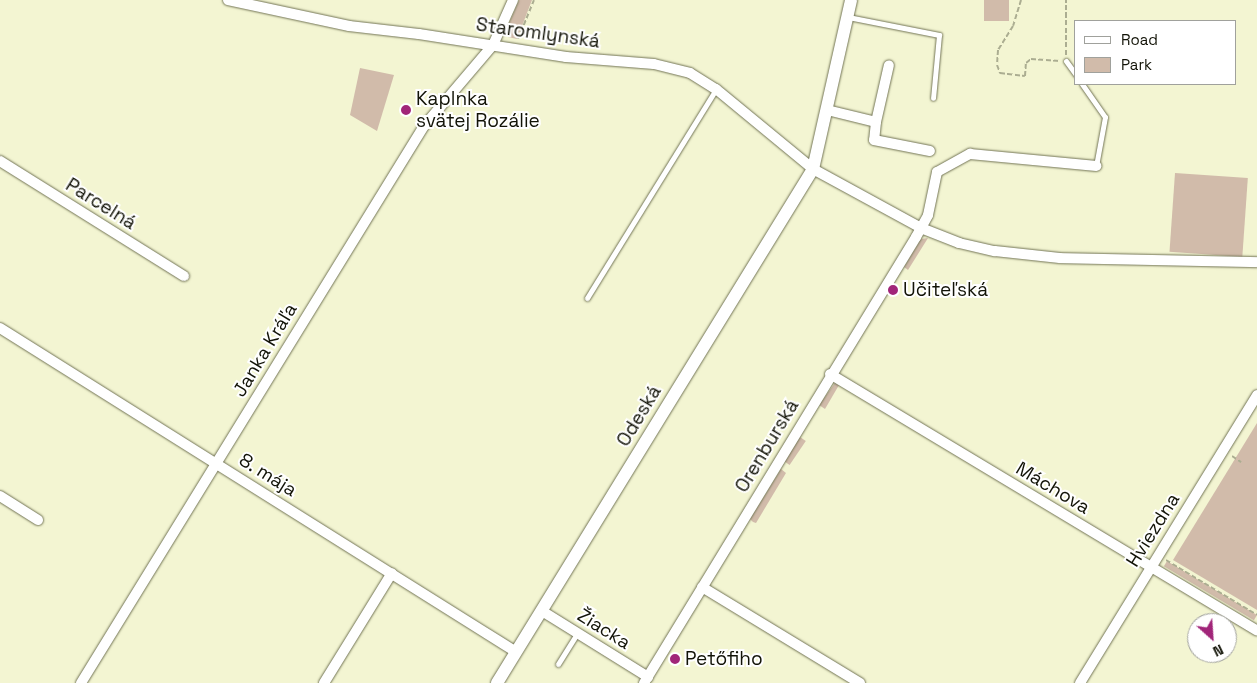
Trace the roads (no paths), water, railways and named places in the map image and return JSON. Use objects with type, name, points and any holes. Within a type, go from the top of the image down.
[{"type":"street","name":"Staromlynská","points":[[228,0],[349,26],[494,45],[566,57],[654,64],[690,73],[716,89],[813,169]]},
{"type":"street","name":"Janka Kráľa","points":[[81,683],[424,126],[494,45],[513,0]]},
{"type":"street","name":"Odeská","points":[[497,683],[813,169],[851,0]]},
{"type":"street","points":[[889,65],[876,122],[874,140],[930,151]]},
{"type":"street","points":[[826,110],[876,122]]},
{"type":"street","points":[[921,228],[928,215],[937,172],[967,155],[1096,166]]},
{"type":"street","name":"Parcelná","points":[[0,161],[184,276]]},
{"type":"street","points":[[813,169],[921,228],[959,243],[1028,255],[1257,262]]},
{"type":"street","name":"Orenburská","points":[[646,680],[830,374],[921,228]]},
{"type":"street","name":"8. mája","points":[[0,328],[516,652]]},
{"type":"street","name":"Máchova","points":[[830,374],[1257,631]]},
{"type":"street","name":"Hviezdna","points":[[1080,683],[1257,395]]},
{"type":"street","points":[[0,496],[38,520]]},
{"type":"street","points":[[324,683],[392,573]]},
{"type":"street","points":[[702,587],[860,683]]},
{"type":"street","name":"Žiacka","points":[[542,611],[646,680]]},
{"type":"lane","points":[[848,17],[939,35],[933,98]]},
{"type":"lane","points":[[1066,61],[1074,72]]},
{"type":"lane","points":[[1083,85],[1105,117],[1096,166]]},
{"type":"lane","points":[[587,298],[716,89]]},
{"type":"lane","points":[[558,664],[577,634]]},
{"type":"place","name":"Kaplnka svätej Rozálie","points":[[406,110]]},
{"type":"place","name":"Učiteľská","points":[[893,290]]},
{"type":"place","name":"Petőfiho","points":[[675,659]]}]
